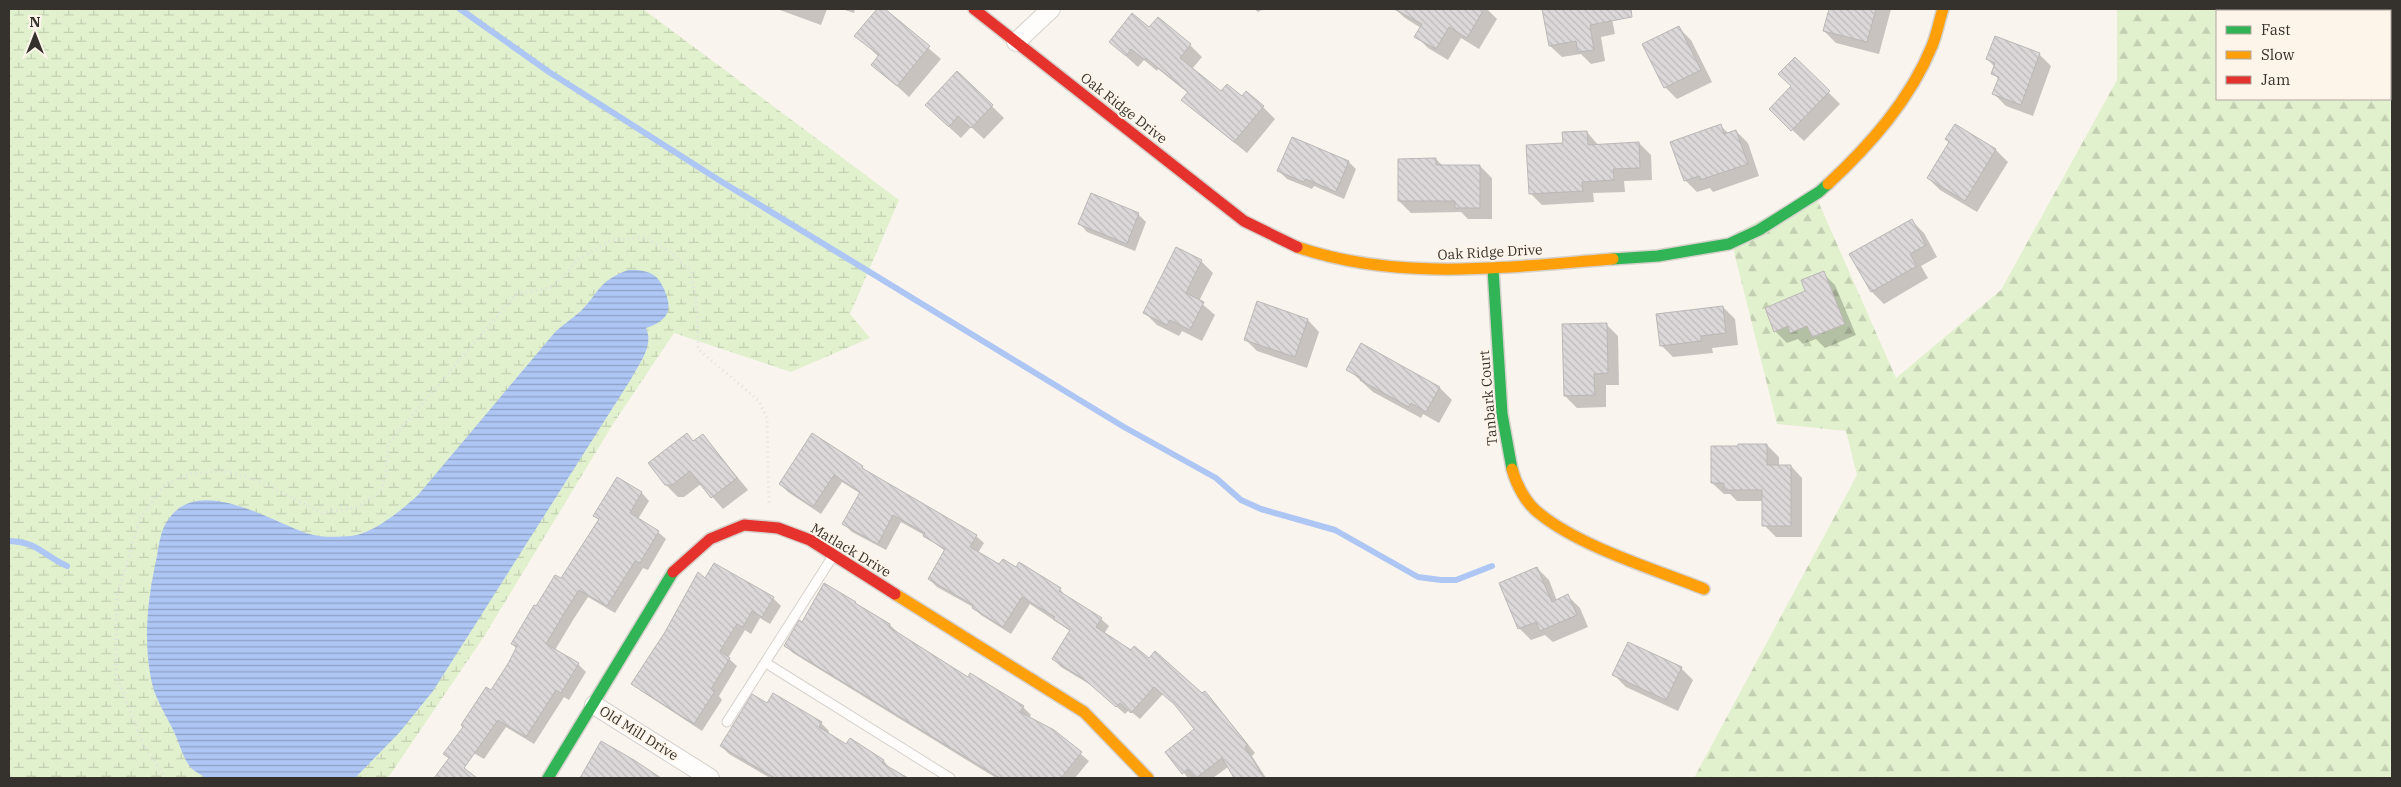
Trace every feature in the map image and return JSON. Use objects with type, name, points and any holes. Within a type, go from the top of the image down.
[{"type":"street","name":"Oak Ridge Drive","points":[[974,9],[1244,221],[1288,244],[1329,258],[1387,268],[1460,271],[1658,256],[1729,244],[1759,230],[1819,192],[1857,157],[1907,95],[1932,46],[1943,9]]},
{"type":"street","points":[[1016,42],[1051,9]]},
{"type":"street","name":"Tanbark Court","points":[[1493,268],[1502,414],[1507,449],[1516,483],[1538,513],[1575,537],[1704,589]]},
{"type":"street","name":"Matlack Drive","points":[[548,778],[676,567],[710,539],[744,525],[778,528],[810,540],[1084,712],[1130,757],[1148,778]]},
{"type":"street","name":"Old Mill Drive","points":[[594,705],[710,778]]},
{"type":"lane","points":[[728,722],[833,555]]},
{"type":"lane","points":[[766,663],[950,778]]},
{"type":"path","points":[[166,778],[143,744],[116,674],[117,596],[140,518],[165,484],[191,474],[224,471],[259,481],[322,513],[355,508],[381,491],[386,472],[388,444],[516,294],[553,287],[579,259],[610,241],[643,237],[670,252],[691,271],[697,304],[698,349],[759,401],[768,420],[767,487],[769,513],[778,528]]},
{"type":"green space","points":[[9,9],[643,9],[899,200],[850,314],[870,338],[791,372],[674,333],[613,424],[485,635],[388,778],[9,778]]},
{"type":"green space","points":[[2117,9],[2392,9],[2392,778],[1694,778],[1857,475],[1846,431],[1777,424],[1730,236],[1814,192],[1896,378],[2001,290],[2117,80]]},
{"type":"water","points":[[628,270],[645,271],[658,279],[667,297],[667,314],[659,322],[646,328],[648,335],[647,348],[631,379],[433,691],[399,733],[355,778],[206,778],[191,768],[155,694],[147,648],[149,602],[154,571],[161,537],[168,520],[181,507],[197,501],[215,501],[254,511],[317,536],[351,536],[369,531],[396,514],[418,495],[556,331],[581,311],[605,283]]},
{"type":"building","points":[[877,9],[885,9],[930,46],[897,86],[871,65],[879,55],[854,36]]},
{"type":"building","points":[[1394,9],[1484,9],[1467,38],[1449,27],[1436,49],[1414,37],[1422,24]]},
{"type":"building","points":[[1542,9],[1631,9],[1632,17],[1590,25],[1594,50],[1578,52],[1576,41],[1549,46]]},
{"type":"building","points":[[1829,9],[1876,9],[1867,42],[1823,31]]},
{"type":"building","points":[[1132,13],[1149,27],[1158,17],[1191,44],[1180,58],[1221,91],[1227,84],[1242,96],[1246,91],[1264,106],[1234,142],[1181,100],[1188,92],[1146,58],[1145,60],[1131,49],[1126,56],[1109,42]]},
{"type":"building","points":[[1679,26],[1701,70],[1664,88],[1642,44]]},
{"type":"building","points":[[1995,36],[2040,53],[2021,105],[1992,94],[1999,77],[1991,74],[1995,63],[1986,59]]},
{"type":"building","points":[[1795,57],[1830,91],[1791,131],[1769,109],[1791,86],[1778,74]]},
{"type":"building","points":[[957,71],[993,105],[971,128],[958,116],[949,127],[925,105]]},
{"type":"building","points":[[1721,124],[1724,134],[1736,130],[1748,164],[1700,180],[1699,176],[1684,181],[1670,142]]},
{"type":"building","points":[[1955,124],[1996,149],[1965,201],[1927,178],[1949,142],[1945,139]]},
{"type":"building","points":[[1587,131],[1588,145],[1639,142],[1640,168],[1613,169],[1614,180],[1582,182],[1583,191],[1529,194],[1526,145],[1563,143],[1562,132]]},
{"type":"building","points":[[1292,137],[1349,161],[1336,192],[1306,179],[1304,182],[1277,171]]},
{"type":"building","points":[[1436,158],[1436,165],[1480,165],[1480,208],[1455,208],[1455,201],[1398,201],[1398,159]]},
{"type":"building","points":[[1091,193],[1139,213],[1127,244],[1078,224]]},
{"type":"building","points":[[1912,219],[1926,245],[1910,254],[1917,266],[1871,292],[1849,254]]},
{"type":"building","points":[[1176,247],[1202,260],[1186,293],[1204,302],[1190,330],[1170,320],[1167,325],[1143,313]]},
{"type":"building","points":[[1824,271],[1845,324],[1812,337],[1807,326],[1790,333],[1788,326],[1774,332],[1765,308],[1805,291],[1801,280]]},
{"type":"building","points":[[1257,301],[1308,319],[1295,357],[1244,340]]},
{"type":"building","points":[[1723,306],[1726,333],[1701,336],[1701,341],[1660,346],[1656,314]]},
{"type":"building","points":[[1607,323],[1608,373],[1594,374],[1595,395],[1564,396],[1562,324]]},
{"type":"building","points":[[1361,343],[1440,387],[1426,412],[1411,403],[1409,407],[1360,380],[1361,378],[1346,370]]},
{"type":"building","points":[[687,433],[693,441],[703,434],[737,478],[711,498],[690,471],[672,485],[665,485],[648,463]]},
{"type":"building","points":[[812,433],[863,466],[862,468],[977,535],[970,547],[999,564],[1003,559],[1016,567],[1019,562],[1061,588],[1059,591],[1102,618],[1096,627],[1131,650],[1134,646],[1149,658],[1155,651],[1202,693],[1205,691],[1248,745],[1245,747],[1264,778],[1234,778],[1222,758],[1196,778],[1188,769],[1182,774],[1165,752],[1194,729],[1174,704],[1154,687],[1131,713],[1120,703],[1116,707],[1085,680],[1052,659],[1070,630],[1053,619],[1055,617],[1022,597],[1003,627],[972,608],[973,605],[928,579],[945,549],[923,536],[925,533],[893,515],[878,544],[842,524],[860,492],[834,475],[813,507],[779,484]]},
{"type":"building","points":[[1738,444],[1767,444],[1767,465],[1791,465],[1791,526],[1762,526],[1762,490],[1724,490],[1724,483],[1711,483],[1711,446],[1738,446]]},
{"type":"building","points":[[617,477],[642,492],[630,513],[659,531],[640,563],[635,561],[607,606],[579,590],[565,612],[546,644],[579,663],[561,693],[556,690],[526,737],[498,720],[464,768],[477,778],[434,778],[449,758],[443,754],[463,727],[461,725],[486,687],[491,690],[509,662],[517,646],[511,644],[534,605],[536,606],[555,575],[561,578],[599,519],[593,516]]},
{"type":"building","points":[[714,563],[774,597],[762,617],[752,611],[743,627],[737,624],[720,651],[730,658],[711,689],[715,691],[694,724],[631,684],[665,632],[698,572],[705,578]]},
{"type":"building","points":[[1537,567],[1552,602],[1568,594],[1577,615],[1540,631],[1536,622],[1518,629],[1499,583]]},
{"type":"building","points":[[824,583],[890,624],[889,627],[968,677],[970,673],[1024,706],[1020,712],[1054,730],[1082,752],[1061,778],[1000,778],[784,646],[799,620],[802,622]]},
{"type":"building","points":[[1628,642],[1682,667],[1666,700],[1612,675]]},
{"type":"building","points":[[773,693],[822,722],[819,727],[846,744],[850,738],[884,760],[882,763],[908,778],[775,778],[720,746],[752,694],[767,703]]},
{"type":"building","points":[[601,741],[634,760],[661,778],[580,778]]},
{"type":"waterway","points":[[460,9],[549,72],[722,182],[1124,427],[1216,478],[1241,500],[1261,509],[1335,530],[1418,577],[1456,580],[1492,566]]},
{"type":"waterway","points":[[9,541],[34,546],[67,566]]},
{"type":"traffic: fast","points":[[1613,259],[1658,256],[1729,244],[1759,230],[1819,192],[1828,184]]},
{"type":"traffic: fast","points":[[1493,269],[1502,414],[1512,469]]},
{"type":"traffic: fast","points":[[548,778],[673,572]]},
{"type":"traffic: slow","points":[[1828,184],[1859,154],[1888,121],[1912,85],[1932,46],[1943,9]]},
{"type":"traffic: slow","points":[[1297,247],[1336,258],[1374,265],[1414,268],[1493,268],[1613,259]]},
{"type":"traffic: slow","points":[[1512,469],[1516,481],[1530,505],[1557,526],[1597,547],[1704,589]]},
{"type":"traffic: slow","points":[[895,594],[1084,712],[1148,778]]},
{"type":"traffic: jam","points":[[974,9],[1244,221],[1297,247]]},
{"type":"traffic: jam","points":[[673,572],[710,539],[744,525],[778,528],[810,540],[895,594]]}]
